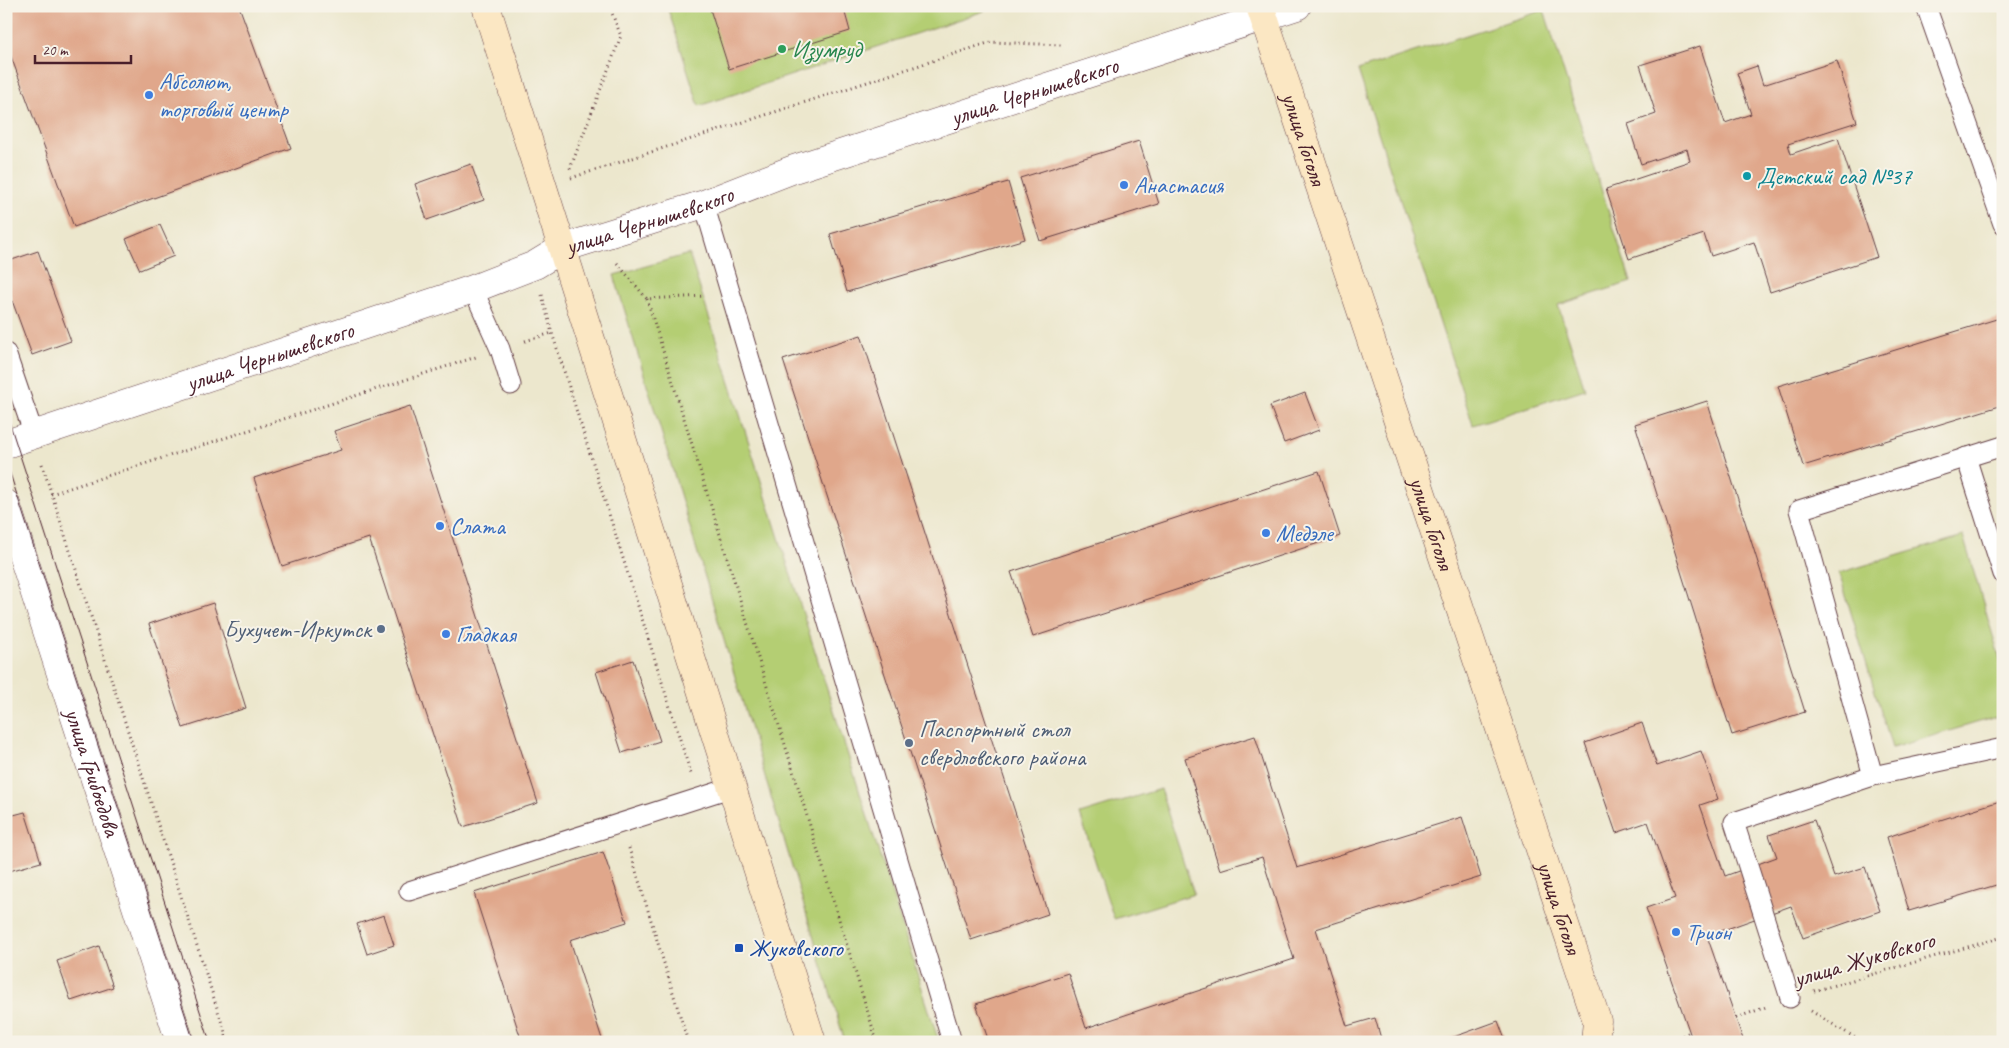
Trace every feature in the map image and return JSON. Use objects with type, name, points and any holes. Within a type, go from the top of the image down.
[{"type":"main road","points":[[486,6],[812,1042]]},
{"type":"main road","name":"улица Гоголя","points":[[1262,12],[1597,1020],[1594,1042]]},
{"type":"street","name":"улица Чернышевского","points":[[6,444],[473,289],[535,266],[563,248],[704,204],[794,169],[1262,12],[1298,6]]},
{"type":"street","name":"улица Грибоедова","points":[[6,504],[180,1042]]},
{"type":"lane","points":[[1926,6],[2003,224]]},
{"type":"lane","points":[[704,204],[952,1042]]},
{"type":"lane","points":[[473,289],[500,349],[511,385]]},
{"type":"lane","points":[[6,353],[34,435]]},
{"type":"lane","points":[[1873,776],[1798,510],[2003,446]]},
{"type":"lane","points":[[1966,457],[2003,574]]},
{"type":"lane","points":[[1790,998],[1734,822],[1873,776],[2003,748]]},
{"type":"lane","points":[[409,891],[733,788]]},
{"type":"path","points":[[609,6],[621,36],[566,179],[991,42],[1062,45]]},
{"type":"path","points":[[617,262],[647,299],[876,1042]]},
{"type":"path","points":[[535,266],[552,333],[699,798]]},
{"type":"path","points":[[647,299],[731,295]]},
{"type":"path","points":[[51,494],[552,333]]},
{"type":"path","points":[[34,435],[51,494],[228,1042]]},
{"type":"path","points":[[621,823],[688,1042]]},
{"type":"path","name":"улица Жуковского","points":[[1736,1018],[1790,998],[2003,937]]},
{"type":"path","points":[[1790,998],[1862,1042]]},
{"type":"path","points":[[1669,1042],[1690,1032]]},
{"type":"green space","points":[[667,6],[983,6],[984,11],[699,106]]},
{"type":"green space","points":[[1544,10],[1631,282],[1558,305],[1585,389],[1473,425],[1358,70]]},
{"type":"green space","points":[[689,254],[939,1042],[845,1042],[614,275]]},
{"type":"green space","points":[[1963,536],[2003,669],[2003,715],[1892,748],[1839,573]]},
{"type":"green space","points":[[1160,789],[1194,894],[1114,919],[1080,814]]},
{"type":"building","name":"Абсолют, торговый центр","points":[[6,6],[239,6],[291,148],[74,227],[6,43]]},
{"type":"building","points":[[709,6],[843,6],[850,31],[729,69]]},
{"type":"building","name":"Детский сад №37","points":[[1700,46],[1725,123],[1751,114],[1737,73],[1757,66],[1763,85],[1837,61],[1857,122],[1788,144],[1791,154],[1838,138],[1877,257],[1770,292],[1754,242],[1711,256],[1704,234],[1629,259],[1606,189],[1690,161],[1687,149],[1641,164],[1628,124],[1656,114],[1640,65]]},
{"type":"building","points":[[1139,141],[1159,204],[1040,241],[1020,178]]},
{"type":"building","points":[[471,164],[484,200],[427,220],[415,184]]},
{"type":"building","points":[[1008,182],[1025,239],[847,292],[830,234]]},
{"type":"building","points":[[160,225],[174,256],[140,270],[126,239]]},
{"type":"building","points":[[38,251],[71,341],[32,355],[6,284],[6,262]]},
{"type":"building","points":[[2003,317],[2003,405],[1803,466],[1778,386]]},
{"type":"building","points":[[861,335],[1048,914],[971,940],[783,360]]},
{"type":"building","points":[[1305,393],[1319,430],[1284,443],[1270,406]]},
{"type":"building","points":[[1707,401],[1805,712],[1732,735],[1635,424]]},
{"type":"building","points":[[410,406],[538,803],[463,827],[369,538],[282,566],[254,478],[341,450],[334,431]]},
{"type":"building","points":[[1319,471],[1340,536],[1033,637],[1011,572]]},
{"type":"building","points":[[213,603],[246,708],[183,728],[149,624]]},
{"type":"building","points":[[633,660],[660,741],[622,753],[596,672]]},
{"type":"building","points":[[1642,723],[1657,766],[1701,751],[1718,799],[1700,805],[1725,876],[1777,857],[1769,835],[1814,820],[1834,877],[1865,867],[1880,911],[1803,938],[1791,906],[1707,936],[1744,1042],[1693,1042],[1646,908],[1675,898],[1648,822],[1616,833],[1585,743]]},
{"type":"building","points":[[1255,736],[1297,868],[1462,817],[1481,877],[1316,929],[1347,1026],[1375,1018],[1382,1042],[1292,1042],[1291,1039],[1284,1042],[989,1042],[976,1004],[1068,973],[1086,1028],[1294,959],[1262,857],[1220,870],[1185,758]]},
{"type":"building","points":[[2003,800],[2003,883],[1909,911],[1887,837]]},
{"type":"building","points":[[25,812],[41,862],[6,872],[6,817]]},
{"type":"building","points":[[603,852],[627,922],[570,940],[603,1042],[522,1042],[474,893]]},
{"type":"building","points":[[384,915],[394,945],[367,954],[357,924]]},
{"type":"building","points":[[99,946],[113,987],[71,1001],[57,961]]},
{"type":"building","points":[[1498,1021],[1506,1042],[1440,1042]]},
{"type":"tram line","points":[[6,412],[210,1042]]},
{"type":"tram line","points":[[6,461],[194,1042]]},
{"type":"place","name":"Изумруд","points":[[782,49]]},
{"type":"place","name":"Абсолют, торговый центр","points":[[149,95]]},
{"type":"place","name":"Детский сад №37","points":[[1747,176]]},
{"type":"place","name":"Анастасия","points":[[1124,185]]},
{"type":"place","name":"Слата","points":[[440,526]]},
{"type":"place","name":"Медэле","points":[[1266,533]]},
{"type":"place","name":"Бухучет-Иркутск","points":[[381,629]]},
{"type":"place","name":"Гладкая","points":[[446,634]]},
{"type":"place","name":"Паспортный стол свердловского района","points":[[909,743]]},
{"type":"place","name":"Трион","points":[[1676,932]]},
{"type":"place","name":"Жуковского","points":[[739,948]]}]
